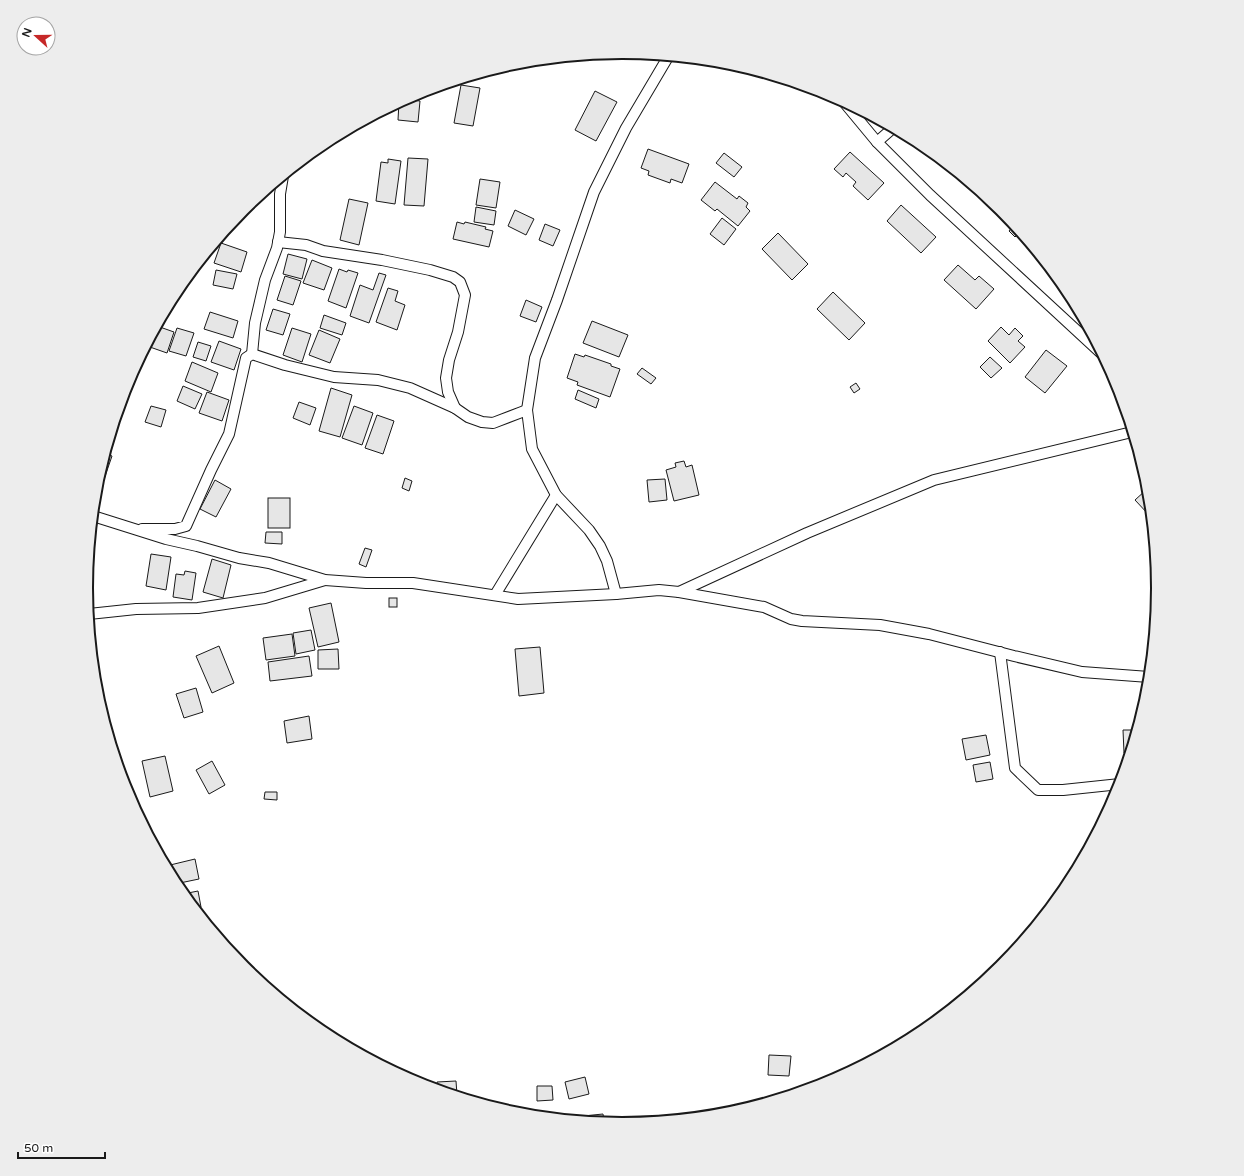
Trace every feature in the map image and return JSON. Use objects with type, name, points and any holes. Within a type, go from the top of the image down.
[{"type":"street","points":[[616,594],[607,561],[600,546],[589,530],[556,495],[532,449],[527,410],[535,358],[557,300],[594,192],[626,128],[664,61]]},
{"type":"street","points":[[852,112],[877,142],[930,195],[1089,341]]},
{"type":"street","points":[[877,142],[889,132]]},
{"type":"street","points":[[252,354],[255,323],[265,280],[277,248],[280,232],[280,194],[282,183]]},
{"type":"street","points":[[278,242],[306,245],[323,252],[396,263],[453,277],[460,282],[465,295],[458,332],[449,360],[446,378],[448,392],[455,408]]},
{"type":"street","points":[[252,354],[285,365],[334,377],[378,380],[410,388],[455,408],[468,417],[482,422],[493,423],[527,410]]},
{"type":"street","points":[[136,530],[148,528],[175,529],[186,526],[229,434],[246,358],[252,354]]},
{"type":"street","points":[[679,592],[807,533],[934,480],[1128,433]]},
{"type":"street","points":[[495,595],[556,495]]},
{"type":"street","points":[[98,518],[166,539],[198,546],[239,558],[269,564],[325,580],[366,583],[413,583],[518,599],[616,594],[659,590],[679,592],[764,608],[791,619],[802,621],[880,625],[929,634],[1082,672],[1143,677]]},
{"type":"street","points":[[94,613],[136,609],[198,608],[265,598],[325,580]]},
{"type":"street","points":[[1000,652],[1015,768],[1038,790],[1063,790],[1113,785]]},
{"type":"building","points":[[461,85],[480,88],[473,126],[454,123]]},
{"type":"building","points":[[595,91],[617,102],[596,141],[575,130]]},
{"type":"building","points":[[417,101],[420,101],[418,122],[398,120],[399,109]]},
{"type":"building","points":[[648,149],[689,164],[682,183],[671,179],[670,183],[648,175],[649,171],[641,168]]},
{"type":"building","points":[[850,152],[884,183],[868,200],[853,186],[856,182],[846,173],[843,177],[834,169]]},
{"type":"building","points":[[724,153],[742,167],[734,177],[716,163]]},
{"type":"building","points":[[408,158],[428,159],[424,206],[404,205]]},
{"type":"building","points":[[388,159],[401,161],[395,204],[376,201],[381,162],[388,163]]},
{"type":"building","points":[[480,179],[500,182],[496,208],[476,205]]},
{"type":"building","points":[[715,182],[737,199],[739,196],[748,203],[746,207],[750,211],[738,226],[717,209],[715,211],[701,200]]},
{"type":"building","points":[[349,199],[368,203],[359,245],[340,240]]},
{"type":"building","points":[[901,205],[936,237],[921,253],[887,221]]},
{"type":"building","points":[[476,207],[496,211],[494,225],[474,222]]},
{"type":"building","points":[[515,210],[534,219],[526,235],[508,226]]},
{"type":"building","points":[[722,218],[736,229],[724,245],[710,234]]},
{"type":"building","points":[[457,222],[464,224],[465,222],[486,227],[485,229],[493,231],[489,247],[453,239]]},
{"type":"building","points":[[545,224],[560,230],[553,246],[539,240]]},
{"type":"building","points":[[1011,229],[1017,235],[1015,237],[1009,231]]},
{"type":"building","points":[[778,233],[808,264],[792,280],[762,249]]},
{"type":"building","points":[[221,243],[247,252],[241,272],[214,263]]},
{"type":"building","points":[[288,254],[307,259],[302,279],[283,274]]},
{"type":"building","points":[[312,260],[332,268],[324,290],[303,283]]},
{"type":"building","points":[[958,265],[975,280],[979,276],[994,289],[976,309],[944,280]]},
{"type":"building","points":[[339,269],[347,272],[348,270],[358,273],[346,308],[328,301]]},
{"type":"building","points":[[216,270],[237,274],[233,289],[213,285]]},
{"type":"building","points":[[379,273],[386,275],[369,323],[350,316],[360,285],[373,290]]},
{"type":"building","points":[[285,276],[301,281],[293,305],[277,300]]},
{"type":"building","points":[[388,288],[398,291],[395,301],[405,305],[397,330],[376,322]]},
{"type":"building","points":[[833,292],[865,323],[849,340],[817,309]]},
{"type":"building","points":[[526,300],[542,307],[536,322],[520,316]]},
{"type":"building","points":[[273,309],[290,314],[283,335],[266,330]]},
{"type":"building","points":[[210,312],[238,321],[233,338],[204,329]]},
{"type":"building","points":[[324,315],[346,323],[342,335],[320,328]]},
{"type":"building","points":[[592,321],[628,335],[619,357],[583,343]]},
{"type":"building","points":[[1001,327],[1009,335],[1015,328],[1023,336],[1018,341],[1025,347],[1010,363],[988,341]]},
{"type":"building","points":[[162,328],[174,332],[167,353],[151,348]]},
{"type":"building","points":[[177,328],[194,333],[186,356],[169,351]]},
{"type":"building","points":[[292,328],[311,334],[302,362],[283,355]]},
{"type":"building","points":[[319,330],[340,339],[330,363],[309,355]]},
{"type":"building","points":[[219,341],[241,349],[234,370],[211,362]]},
{"type":"building","points":[[198,342],[211,346],[206,361],[193,357]]},
{"type":"building","points":[[1046,350],[1067,366],[1045,393],[1025,377]]},
{"type":"building","points":[[575,354],[584,357],[585,355],[611,364],[611,366],[620,369],[610,397],[577,385],[578,382],[567,378]]},
{"type":"building","points":[[990,357],[1002,368],[991,378],[980,367]]},
{"type":"building","points":[[192,362],[218,373],[211,392],[185,381]]},
{"type":"building","points":[[642,368],[656,378],[651,384],[637,374]]},
{"type":"building","points":[[856,383],[860,389],[854,393],[850,387]]},
{"type":"building","points":[[183,386],[202,394],[195,409],[177,401]]},
{"type":"building","points":[[331,388],[352,395],[340,437],[319,431]]},
{"type":"building","points":[[578,390],[599,399],[596,408],[575,399]]},
{"type":"building","points":[[207,392],[229,400],[222,421],[199,413]]},
{"type":"building","points":[[299,402],[316,408],[310,425],[293,418]]},
{"type":"building","points":[[151,406],[166,410],[161,427],[145,422]]},
{"type":"building","points":[[354,406],[373,413],[362,445],[342,438]]},
{"type":"building","points":[[377,415],[394,421],[383,454],[365,448]]},
{"type":"building","points":[[110,455],[112,456],[105,476]]},
{"type":"building","points":[[684,461],[686,467],[692,465],[699,495],[674,501],[666,470],[676,467],[675,463]]},
{"type":"building","points":[[405,478],[412,481],[409,491],[402,488]]},
{"type":"building","points":[[665,479],[667,500],[649,502],[647,480]]},
{"type":"building","points":[[215,480],[231,489],[216,517],[200,509]]},
{"type":"building","points":[[1142,493],[1145,510],[1135,500]]},
{"type":"building","points":[[268,498],[290,498],[290,528],[268,528]]},
{"type":"building","points":[[266,532],[282,532],[282,544],[265,543]]},
{"type":"building","points":[[365,548],[372,550],[366,567],[359,564]]},
{"type":"building","points":[[151,554],[171,557],[166,590],[146,586]]},
{"type":"building","points":[[212,559],[231,565],[223,598],[203,592]]},
{"type":"building","points":[[185,571],[196,573],[192,600],[173,597],[176,574],[184,575]]},
{"type":"building","points":[[389,598],[397,598],[397,607],[389,607]]},
{"type":"building","points":[[331,603],[339,642],[318,647],[309,608]]},
{"type":"building","points":[[311,630],[315,650],[296,654],[293,633]]},
{"type":"building","points":[[292,634],[295,656],[266,660],[263,638]]},
{"type":"building","points":[[219,646],[234,683],[212,693],[196,656]]},
{"type":"building","points":[[540,647],[544,693],[519,696],[515,649]]},
{"type":"building","points":[[338,649],[339,669],[318,669],[318,650]]},
{"type":"building","points":[[309,656],[312,676],[270,681],[268,662]]},
{"type":"building","points":[[196,688],[203,712],[184,718],[176,694]]},
{"type":"building","points":[[309,716],[312,739],[287,743],[284,721]]},
{"type":"building","points":[[1123,730],[1131,730],[1125,753]]},
{"type":"building","points":[[986,735],[990,755],[966,760],[962,739]]},
{"type":"building","points":[[165,756],[173,791],[150,797],[142,761]]},
{"type":"building","points":[[212,761],[225,785],[209,794],[196,770]]},
{"type":"building","points":[[990,762],[993,779],[976,782],[973,765]]},
{"type":"building","points":[[265,792],[277,792],[277,800],[264,799]]},
{"type":"building","points":[[195,859],[199,879],[182,882],[172,865]]},
{"type":"building","points":[[198,891],[201,907],[200,907],[190,893]]},
{"type":"building","points":[[769,1055],[791,1056],[789,1076],[768,1075]]},
{"type":"building","points":[[585,1077],[589,1094],[569,1099],[565,1082]]},
{"type":"building","points":[[456,1081],[457,1090],[437,1083],[437,1082]]},
{"type":"building","points":[[537,1086],[552,1086],[553,1100],[537,1101]]},
{"type":"building","points":[[603,1114],[603,1116],[587,1116],[585,1116]]}]
